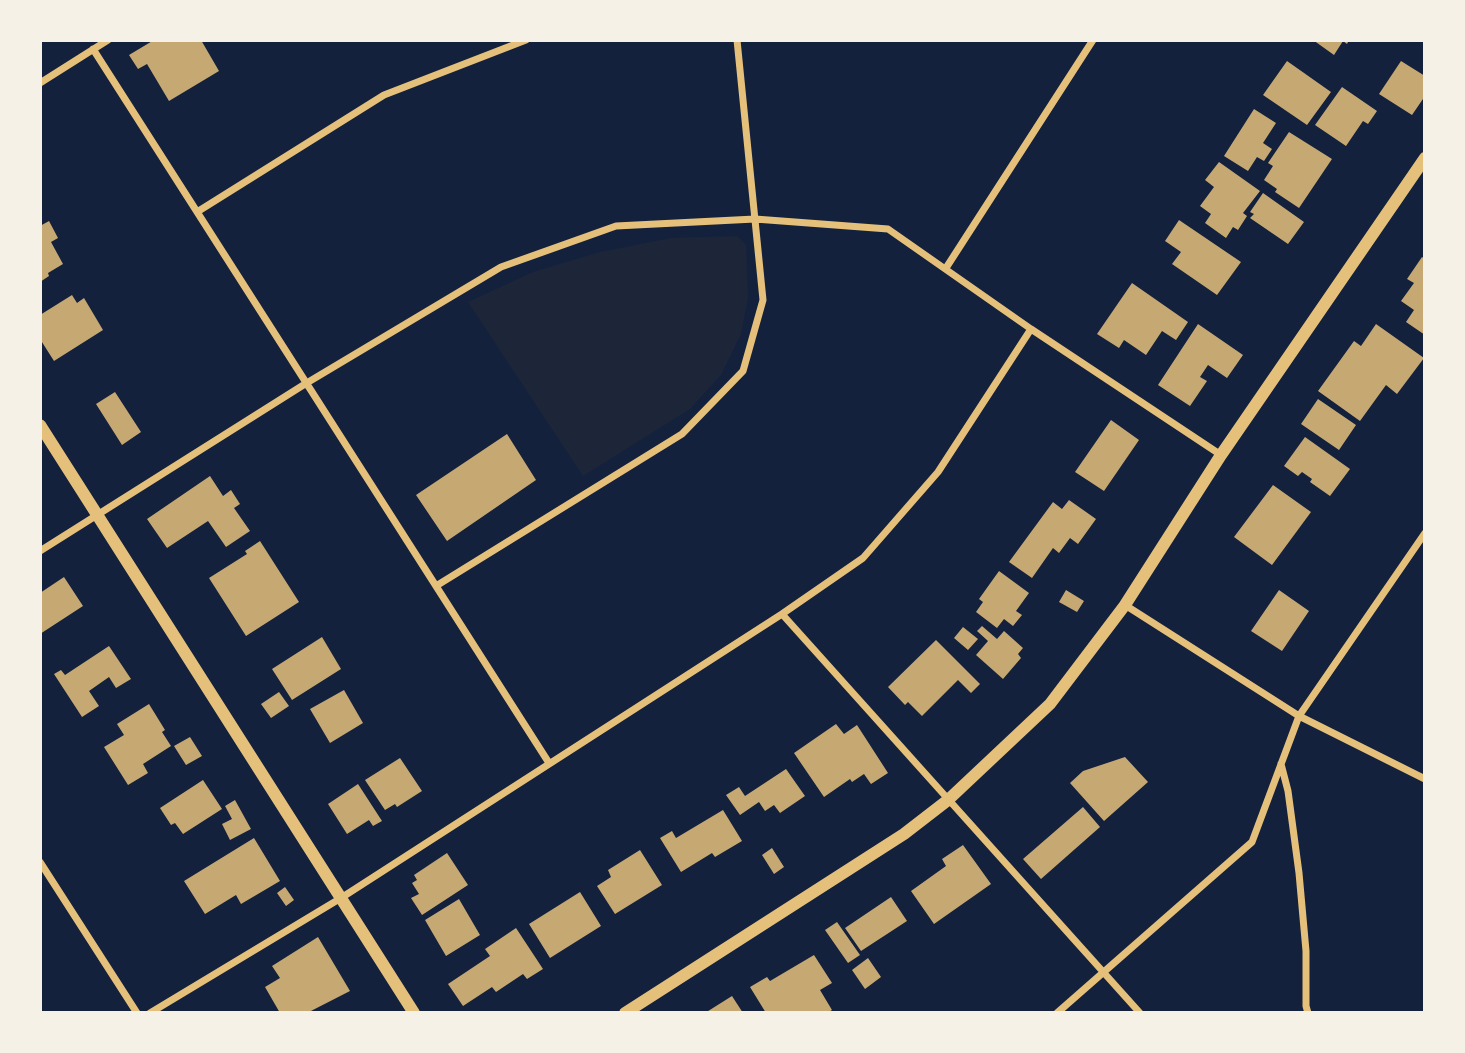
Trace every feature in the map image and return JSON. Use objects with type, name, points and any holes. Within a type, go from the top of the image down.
[{"type":"street","points":[[40,83],[108,40]]},
{"type":"street","points":[[197,212],[384,95],[526,40]]},
{"type":"street","points":[[436,586],[682,434],[743,371],[763,300],[737,40]]},
{"type":"street","points":[[946,268],[1093,40]]},
{"type":"street","points":[[93,49],[549,763]]},
{"type":"street","points":[[625,1013],[904,834],[948,800],[1050,704],[1125,605],[1221,455],[1425,158]]},
{"type":"street","points":[[40,551],[305,384],[501,267],[616,226],[755,219],[888,229],[1031,329],[1221,455]]},
{"type":"street","points":[[150,1013],[341,898],[782,614],[863,558],[938,472],[1031,329]]},
{"type":"street","points":[[40,425],[414,1013]]},
{"type":"street","points":[[1057,1013],[1252,842],[1299,716],[1425,533]]},
{"type":"street","points":[[1125,605],[1299,716],[1425,779]]},
{"type":"street","points":[[782,614],[1140,1013]]},
{"type":"street","points":[[1281,764],[1288,792],[1299,873],[1307,951],[1308,1013]]},
{"type":"street","points":[[40,862],[137,1013]]},
{"type":"shaded area","points":[[737,236],[746,245],[748,298],[741,334],[721,375],[690,409],[583,476],[468,302],[533,272],[600,252],[671,238]]},
{"type":"building","points":[[154,40],[201,40],[219,71],[169,101],[147,64],[138,69],[129,55]]},
{"type":"building","points":[[1313,40],[1349,40],[1347,44],[1343,41],[1334,55]]},
{"type":"building","points":[[1287,61],[1331,92],[1307,125],[1263,95]]},
{"type":"building","points":[[1401,61],[1425,76],[1425,96],[1412,115],[1379,94]]},
{"type":"building","points":[[1342,87],[1377,111],[1368,124],[1363,121],[1346,146],[1315,125]]},
{"type":"building","points":[[1254,109],[1276,123],[1263,143],[1272,149],[1264,161],[1257,157],[1248,171],[1224,156]]},
{"type":"building","points":[[1289,132],[1332,159],[1299,208],[1275,192],[1277,189],[1264,180],[1273,166],[1268,163]]},
{"type":"building","points":[[1219,162],[1260,191],[1243,213],[1247,216],[1238,230],[1233,227],[1226,238],[1205,223],[1211,214],[1200,206],[1214,187],[1205,180]]},
{"type":"building","points":[[1263,193],[1304,222],[1288,244],[1250,218],[1254,214],[1250,212]]},
{"type":"building","points":[[1179,220],[1241,262],[1217,295],[1172,264],[1181,252],[1165,241]]},
{"type":"building","points":[[49,221],[58,238],[51,242],[63,264],[48,273],[49,276],[40,282],[40,226]]},
{"type":"building","points":[[1422,257],[1425,259],[1425,335],[1406,322],[1414,310],[1401,301],[1414,283],[1407,279]]},
{"type":"building","points":[[1132,283],[1188,322],[1176,340],[1162,331],[1146,355],[1124,340],[1119,348],[1097,334]]},
{"type":"building","points":[[72,295],[77,303],[84,298],[103,330],[54,361],[40,339],[40,315]]},
{"type":"building","points":[[1198,324],[1243,355],[1227,378],[1208,365],[1200,377],[1207,381],[1190,406],[1158,385]]},
{"type":"building","points":[[1376,324],[1424,358],[1397,394],[1386,385],[1360,421],[1318,391],[1354,341],[1361,346]]},
{"type":"building","points":[[115,392],[141,432],[122,445],[96,404]]},
{"type":"building","points":[[1318,399],[1356,425],[1339,450],[1301,424]]},
{"type":"building","points":[[1111,420],[1139,440],[1104,491],[1075,472]]},
{"type":"building","points":[[507,434],[536,480],[447,541],[416,495]]},
{"type":"building","points":[[1305,437],[1350,469],[1330,496],[1310,482],[1312,479],[1302,472],[1298,476],[1284,466]]},
{"type":"building","points":[[210,476],[223,496],[231,490],[240,504],[234,508],[250,531],[226,547],[208,521],[167,548],[147,519]]},
{"type":"building","points":[[1273,485],[1311,512],[1272,565],[1234,537]]},
{"type":"building","points":[[1069,500],[1096,519],[1078,544],[1070,538],[1059,553],[1053,548],[1032,578],[1009,562],[1053,502],[1062,509]]},
{"type":"building","points":[[260,541],[299,602],[246,636],[209,578],[247,554],[245,551]]},
{"type":"building","points":[[999,571],[1029,593],[1016,611],[1022,615],[1013,626],[1004,619],[997,628],[976,612],[983,602],[979,599]]},
{"type":"building","points":[[64,577],[83,606],[40,634],[40,593]]},
{"type":"building","points":[[1066,590],[1084,601],[1077,612],[1059,602]]},
{"type":"building","points":[[1279,590],[1309,611],[1282,651],[1251,631]]},
{"type":"building","points":[[982,626],[997,639],[1004,631],[1023,648],[1018,654],[1021,658],[1003,679],[976,655],[988,641],[977,631]]},
{"type":"building","points":[[963,627],[978,639],[968,650],[954,638]]},
{"type":"building","points":[[322,637],[341,669],[292,700],[272,669]]},
{"type":"building","points":[[936,640],[980,684],[971,693],[958,680],[922,716],[908,702],[905,705],[888,687]]},
{"type":"building","points":[[109,646],[131,679],[116,688],[109,677],[89,691],[99,706],[82,717],[54,674],[61,670],[65,675]]},
{"type":"building","points":[[344,690],[363,723],[330,743],[310,709]]},
{"type":"building","points":[[279,692],[289,706],[271,718],[261,704]]},
{"type":"building","points":[[149,704],[165,730],[162,732],[171,746],[143,764],[148,773],[128,785],[104,747],[124,735],[117,724]]},
{"type":"building","points":[[836,724],[844,734],[857,725],[888,773],[871,784],[864,774],[852,782],[850,779],[824,797],[794,753]]},
{"type":"building","points":[[190,737],[202,756],[186,765],[174,746]]},
{"type":"building","points":[[1125,757],[1148,782],[1104,821],[1070,783],[1083,771]]},
{"type":"building","points":[[400,758],[422,791],[397,807],[395,804],[385,810],[365,780]]},
{"type":"building","points":[[786,769],[805,796],[780,813],[774,805],[765,811],[759,802],[740,815],[726,795],[739,787],[745,796]]},
{"type":"building","points":[[203,780],[222,809],[183,834],[175,823],[171,825],[160,808]]},
{"type":"building","points":[[358,784],[382,821],[373,826],[369,820],[347,834],[328,804]]},
{"type":"building","points":[[235,800],[251,829],[230,840],[222,824],[232,819],[225,806]]},
{"type":"building","points":[[1083,807],[1100,827],[1041,879],[1023,859]]},
{"type":"building","points":[[723,810],[742,841],[715,857],[712,853],[681,872],[660,838],[672,831],[676,838]]},
{"type":"building","points":[[254,838],[280,881],[241,904],[236,895],[205,914],[184,881]]},
{"type":"building","points":[[963,845],[991,884],[934,924],[911,891],[946,866],[942,859]]},
{"type":"building","points":[[772,848],[784,867],[774,874],[762,855]]},
{"type":"building","points":[[640,850],[662,885],[615,914],[597,886],[611,877],[608,870]]},
{"type":"building","points":[[447,853],[468,885],[422,915],[411,898],[419,894],[412,883],[417,880],[414,875]]},
{"type":"building","points":[[285,887],[294,900],[286,906],[277,893]]},
{"type":"building","points":[[580,892],[601,926],[550,958],[529,924]]},
{"type":"building","points":[[891,897],[907,921],[861,951],[845,928]]},
{"type":"building","points":[[459,899],[480,935],[446,956],[425,920]]},
{"type":"building","points":[[837,922],[860,955],[848,963],[825,930]]},
{"type":"building","points":[[516,928],[543,969],[527,979],[523,974],[496,992],[492,987],[463,1006],[448,984],[490,956],[485,949]]},
{"type":"building","points":[[318,937],[350,991],[307,1013],[280,1013],[265,987],[280,978],[272,966]]},
{"type":"building","points":[[814,955],[832,983],[820,990],[832,1010],[827,1013],[766,1013],[750,987],[767,977],[770,981]]},
{"type":"building","points":[[868,958],[881,977],[865,989],[852,970]]},
{"type":"building","points":[[732,996],[743,1013],[705,1013]]}]
